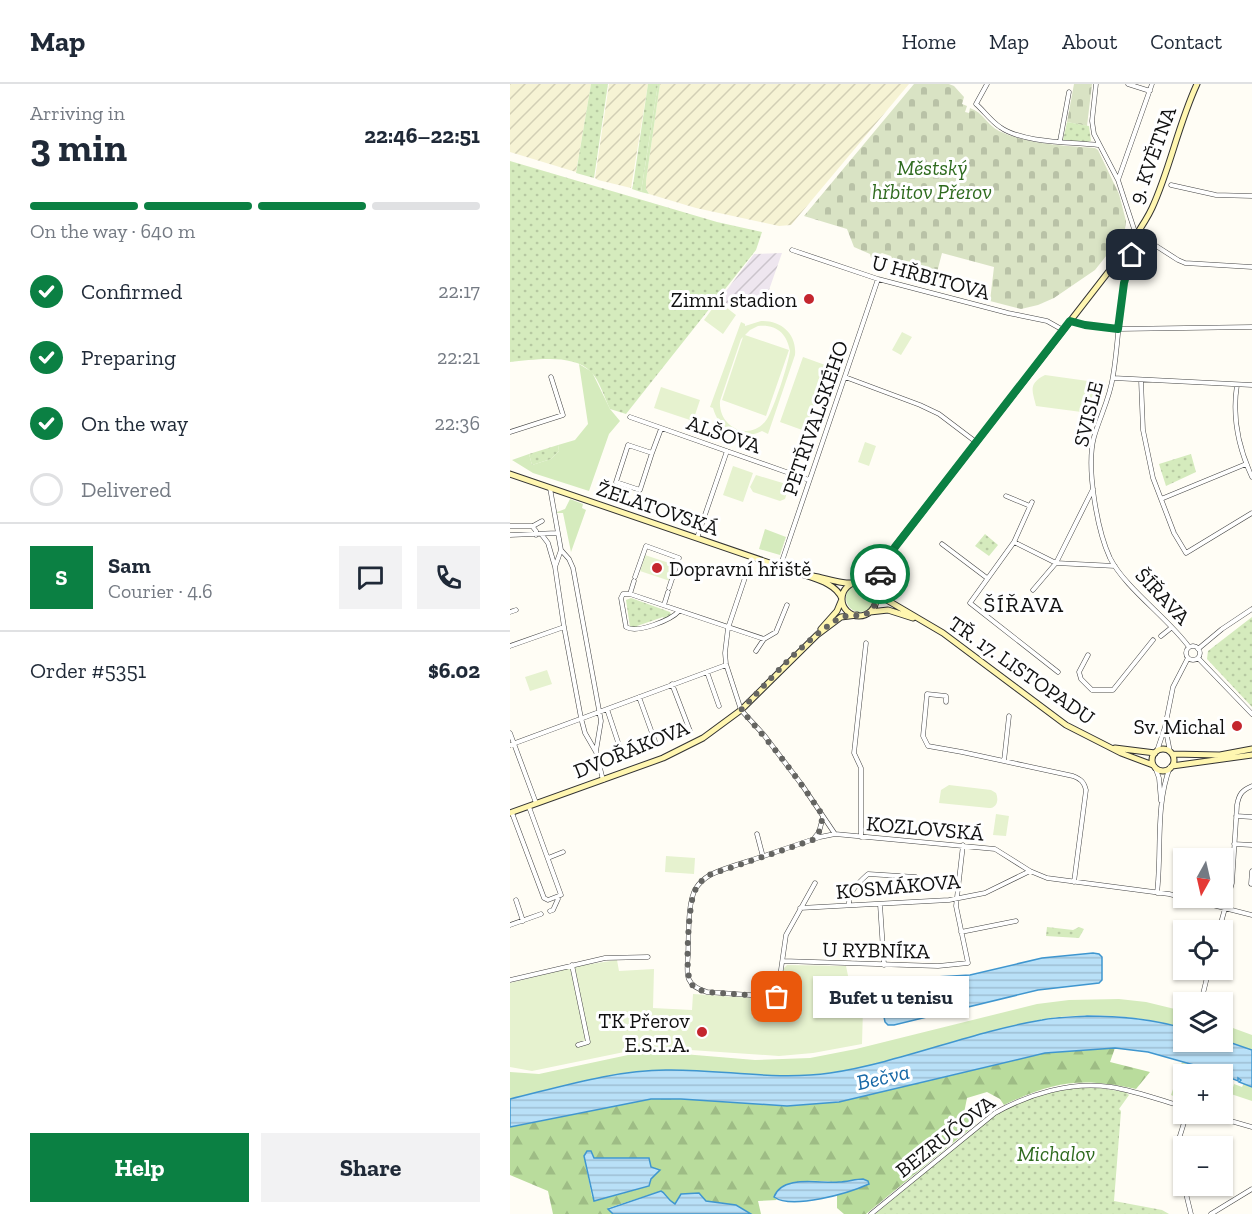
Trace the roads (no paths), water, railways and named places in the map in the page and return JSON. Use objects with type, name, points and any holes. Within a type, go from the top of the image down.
[{"type":"main road","name":"9. KVĚTNA","points":[[888,556],[1136,235],[1153,205],[1183,116],[1197,84]]},
{"type":"main road","name":"ŽELATOVSKÁ","points":[[510,474],[796,572],[833,587],[840,592],[842,599]]},
{"type":"main road","points":[[888,556],[877,579],[875,603],[870,612],[857,615],[846,609],[842,599],[848,586],[871,573],[888,556]]},
{"type":"main road","name":"ŽELATOVSKÁ","points":[[796,572],[858,582]]},
{"type":"main road","points":[[858,582],[868,585],[875,593]]},
{"type":"main road","name":"TŘ. 17. LISTOPADU","points":[[875,593],[976,656],[1066,725],[1121,753],[1161,770],[1171,766],[1252,755]]},
{"type":"main road","name":"DVOŘÁKOVA","points":[[511,813],[663,758],[703,738],[741,710],[817,635],[837,611],[842,599]]},
{"type":"main road","name":"TŘ. 17. LISTOPADU","points":[[870,612],[888,610],[926,623]]},
{"type":"main road","name":"DVOŘÁKOVA","points":[[817,635],[841,617],[857,615]]},
{"type":"main road","name":"TŘ. 17. LISTOPADU","points":[[1100,742],[1120,749],[1156,752],[1163,749],[1171,753],[1220,755],[1252,749]]},
{"type":"main road","points":[[1154,766],[1152,759],[1156,752]]},
{"type":"main road","points":[[1171,753],[1174,760],[1171,766]]},
{"type":"street","points":[[987,84],[976,104],[1000,128],[1015,135],[1098,145]]},
{"type":"street","points":[[1096,84],[1092,121],[1098,145],[1118,180],[1136,235]]},
{"type":"street","points":[[1128,84],[1150,92]]},
{"type":"street","points":[[1118,180],[1152,84]]},
{"type":"street","points":[[1060,141],[1069,92]]},
{"type":"street","points":[[1171,185],[1216,195],[1252,196]]},
{"type":"street","points":[[1150,242],[1178,260],[1193,265],[1252,267]]},
{"type":"street","name":"U HŘBITOVA","points":[[792,249],[878,279],[1008,314],[1045,321],[1063,330]]},
{"type":"street","name":"SVISLE","points":[[1094,488],[1092,456],[1094,437],[1113,378],[1124,283],[1132,255]]},
{"type":"street","name":"PETŘIVALSKÉHO","points":[[780,567],[878,279]]},
{"type":"street","points":[[1070,321],[1118,329],[1252,327]]},
{"type":"street","points":[[510,432],[563,415],[551,377]]},
{"type":"street","points":[[845,377],[939,414],[976,442]]},
{"type":"street","points":[[1113,378],[1252,385]]},
{"type":"street","points":[[1142,380],[1143,430],[1151,471],[1174,533],[1186,553],[1252,513]]},
{"type":"street","points":[[1237,385],[1235,413],[1246,464],[1252,477]]},
{"type":"street","name":"ALŠOVA","points":[[630,417],[809,480]]},
{"type":"street","name":"ŽELATOVSKÁ","points":[[652,453],[628,445],[616,482],[640,490],[661,428]]},
{"type":"street","points":[[698,538],[727,451]]},
{"type":"street","points":[[1161,499],[1246,464]]},
{"type":"street","points":[[550,488],[561,550],[573,568],[600,711],[600,736],[596,752]]},
{"type":"street","points":[[1033,590],[1056,563],[1094,488]]},
{"type":"street","name":"ŠÍŘAVA","points":[[1094,488],[1101,535],[1115,566],[1189,647]]},
{"type":"street","points":[[1006,496],[1031,504],[1014,542],[970,603],[1058,672]]},
{"type":"street","points":[[510,526],[532,526],[542,521]]},
{"type":"street","points":[[532,526],[536,535]]},
{"type":"street","points":[[510,535],[557,533]]},
{"type":"street","points":[[542,535],[548,543],[555,567],[581,718],[585,733],[596,752],[603,780]]},
{"type":"street","points":[[1014,542],[1056,563]]},
{"type":"street","points":[[942,544],[987,578]]},
{"type":"street","name":"ŽELATOVSKÁ","points":[[630,594],[646,546],[679,558],[664,605]]},
{"type":"street","points":[[555,567],[561,550]]},
{"type":"street","points":[[752,557],[728,628],[724,653],[726,664],[741,710],[764,735],[802,785],[835,834],[763,856],[757,834]]},
{"type":"street","name":"ŠÍŘAVA","points":[[1056,563],[1115,566]]},
{"type":"street","points":[[679,611],[672,617],[639,630],[631,630],[626,627],[621,598],[623,594],[630,594],[764,639]]},
{"type":"street","points":[[756,651],[764,639],[776,632],[787,605]]},
{"type":"street","points":[[1198,649],[1252,609]]},
{"type":"street","points":[[510,612],[516,610]]},
{"type":"street","points":[[510,646],[564,627]]},
{"type":"street","points":[[1161,636],[1171,628]]},
{"type":"street","points":[[1088,655],[1079,672],[1081,679],[1092,690],[1113,690],[1153,640]]},
{"type":"street","points":[[861,837],[861,768],[854,753],[866,643]]},
{"type":"street","points":[[1156,752],[1165,727],[1173,687],[1188,658],[1186,653],[1189,647],[1193,646],[1198,649]]},
{"type":"street","points":[[1198,649],[1198,658],[1252,714]]},
{"type":"street","points":[[1188,658],[1192,660],[1198,658]]},
{"type":"street","points":[[512,744],[726,664]]},
{"type":"street","points":[[707,672],[719,706]]},
{"type":"street","points":[[672,684],[690,731]]},
{"type":"street","points":[[946,702],[946,696],[927,694],[923,736],[928,746],[1073,776],[1084,783],[1086,790],[1074,882]]},
{"type":"street","points":[[639,697],[656,744]]},
{"type":"street","points":[[607,709],[623,757]]},
{"type":"street","points":[[1004,761],[1009,716]]},
{"type":"street","points":[[1165,727],[1166,742],[1171,753]]},
{"type":"street","points":[[510,733],[512,744],[536,804]]},
{"type":"street","points":[[1154,766],[1160,780],[1161,811],[1156,892]]},
{"type":"street","points":[[1161,811],[1166,780],[1171,766]]},
{"type":"street","points":[[1233,864],[1239,796],[1243,790],[1252,786]]},
{"type":"street","points":[[529,807],[561,895],[557,897],[553,910],[550,911]]},
{"type":"street","name":"DVOŘÁKOVA","points":[[511,813],[544,898],[548,900],[557,897]]},
{"type":"street","points":[[813,840],[819,832],[823,816]]},
{"type":"street","points":[[1236,816],[1252,817]]},
{"type":"street","name":"KOZLOVSKÁ","points":[[835,834],[995,849],[1047,879],[1173,896]]},
{"type":"street","points":[[1234,844],[1252,845]]},
{"type":"street","points":[[963,845],[956,906],[961,932],[1016,921]]},
{"type":"street","points":[[548,858],[563,852]]},
{"type":"street","name":"KOSMÁKOVA","points":[[763,856],[709,875],[696,888],[693,895],[687,965],[688,978],[697,989],[707,992],[777,997],[786,935],[815,883]]},
{"type":"street","name":"KOSMÁKOVA","points":[[800,908],[949,900],[985,893],[1030,871]]},
{"type":"street","points":[[1251,884],[1252,871]]},
{"type":"street","points":[[849,905],[854,888],[868,874],[916,877]]},
{"type":"street","points":[[516,900],[523,921]]},
{"type":"street","points":[[879,904],[884,964]]},
{"type":"street","points":[[1222,920],[1225,908]]},
{"type":"street","name":"KOZLOVSKÁ","points":[[1225,908],[1252,915]]},
{"type":"street","points":[[510,925],[541,914]]},
{"type":"street","name":"U RYBNÍKA","points":[[782,961],[945,966],[968,963],[961,932]]},
{"type":"street","points":[[510,980],[607,958],[648,957]]},
{"type":"street","points":[[572,965],[588,1042],[578,1045]]},
{"type":"street","name":"BEZRUČOVA","points":[[871,1214],[994,1113],[1014,1102],[1036,1094],[1092,1085],[1173,1104]]},
{"type":"street","points":[[1233,1122],[1252,1127]]},
{"type":"street","points":[[1184,1124],[1178,1142],[1177,1157],[1191,1214]]},
{"type":"street","points":[[1211,1214],[1252,1189]]},
{"type":"water","points":[[1093,953],[1102,957],[1102,980],[1099,983],[1038,990],[894,1025],[888,1025],[885,1022],[880,997],[891,990],[901,979],[970,975],[1042,958]]},
{"type":"water","name":"Bečva","points":[[1124,1017],[1173,1025],[1173,1052],[1233,1052],[1233,1043],[1252,1050],[1252,1087],[1239,1082],[1241,1080],[1238,1078],[1238,1081],[1233,1079],[1233,1064],[1190,1064],[1148,1052],[1115,1048],[1045,1053],[839,1102],[787,1106],[651,1099],[510,1127],[510,1099],[607,1076],[666,1070],[789,1076],[830,1073],[883,1062],[1015,1025],[1053,1018]]},
{"type":"water","points":[[587,1151],[591,1151],[594,1158],[649,1158],[651,1167],[660,1170],[651,1179],[649,1186],[594,1201],[584,1156]]},
{"type":"water","points":[[863,1179],[869,1184],[821,1199],[794,1202],[782,1201],[774,1197],[778,1190],[793,1183]]},
{"type":"water","points":[[661,1191],[675,1204],[681,1194],[699,1193],[706,1201],[736,1205],[751,1214],[613,1214],[608,1209]]},
{"type":"place","name":"Zimní stadion","points":[[809,299]]},
{"type":"place","name":"Dopravní hřiště","points":[[657,568]]},
{"type":"place","name":"Sv. Michal","points":[[1237,726]]},
{"type":"place","name":"Bufet u tenisu","points":[[777,997]]},
{"type":"place","name":"TK Přerov E.S.T.A.","points":[[702,1032]]},
{"type":"district","name":"ŠÍŘAVA","points":[[1024,604]]},
{"type":"park label","name":"Městský hřbitov Přerov","points":[[932,179]]},
{"type":"park label","name":"Michalov","points":[[1056,1153]]}]
